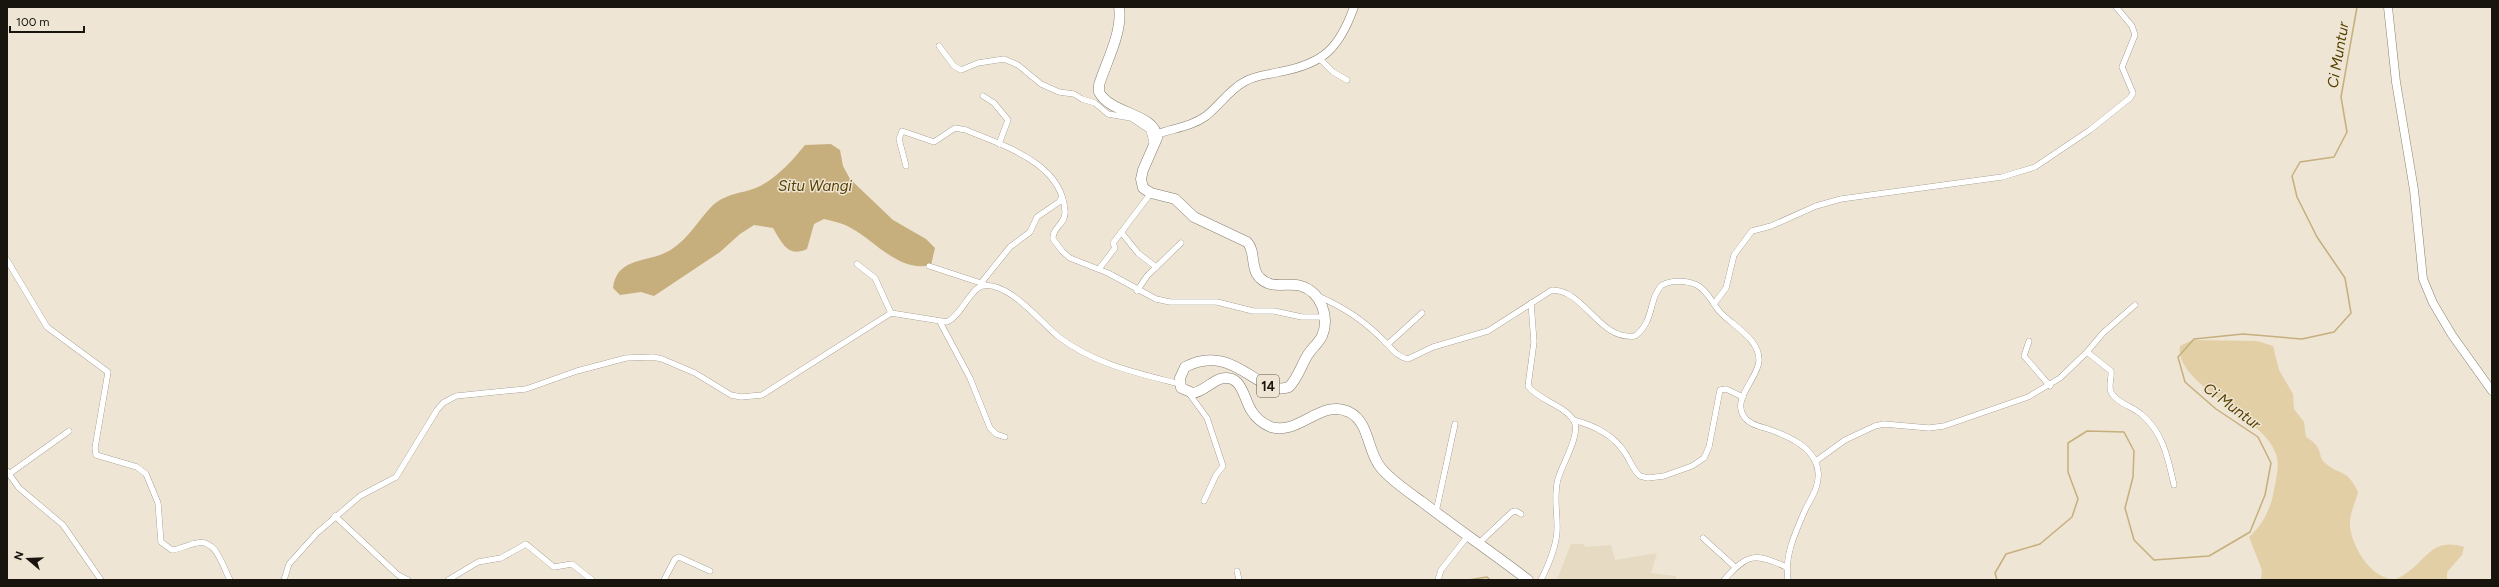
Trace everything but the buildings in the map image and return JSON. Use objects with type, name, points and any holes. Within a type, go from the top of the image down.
[{"type":"highway","points":[[1119,7],[1120,19],[1099,85],[1099,92],[1110,105],[1146,120],[1157,134],[1154,148],[1141,178],[1143,188],[1152,194],[1175,199],[1194,217],[1247,242],[1250,245],[1256,274],[1264,282],[1277,285],[1300,286],[1318,296]]},
{"type":"highway","name":"14","points":[[1180,384],[1182,372],[1185,367],[1200,362],[1215,362],[1241,368],[1264,384],[1274,388],[1289,387],[1307,355],[1319,342],[1324,329],[1324,317],[1318,296]]},
{"type":"highway","name":"14","points":[[1187,392],[1197,392],[1221,379],[1232,380],[1242,387],[1251,410],[1260,420],[1271,427],[1279,428],[1294,425],[1327,411],[1336,409],[1349,412],[1361,423],[1371,453],[1381,468],[1467,537],[1528,580]]},
{"type":"highway","points":[[1180,384],[1187,392]]},
{"type":"main road","points":[[1157,134],[1191,125],[1202,119],[1246,81],[1265,74],[1303,68],[1320,59],[1341,36],[1354,7]]},
{"type":"main road","points":[[2388,7],[2396,82],[2414,190],[2424,279],[2433,303],[2452,335],[2492,390]]},
{"type":"street","points":[[1714,304],[1726,288],[1734,255],[1754,230],[1771,226],[1816,206],[1842,199],[2009,175],[2044,162],[2090,130],[2130,98],[2133,93],[2122,69],[2135,41],[2135,31],[2116,7]]},
{"type":"street","points":[[939,46],[958,69],[964,70],[983,62],[1004,59],[1018,65],[1035,81],[1047,88],[1062,93],[1074,94],[1082,100],[1094,102],[1108,114],[1134,120],[1149,130],[1154,148]]},
{"type":"street","points":[[1320,59],[1333,72],[1346,80]]},
{"type":"street","points":[[983,96],[994,103],[1009,121],[999,144]]},
{"type":"street","points":[[906,166],[899,139],[902,131],[934,142],[941,139],[952,130],[961,128],[999,144],[1039,165],[1052,179],[1062,197],[1065,215],[1063,222],[1054,231],[1053,239],[1062,252],[1070,258],[1099,269],[1137,291],[1162,301],[1217,302],[1253,311],[1274,311],[1302,317],[1324,317]]},
{"type":"street","points":[[1099,269],[1114,249],[1112,243],[1152,194]]},
{"type":"street","points":[[284,580],[289,564],[335,516],[360,496],[396,477],[437,410],[443,403],[456,396],[526,389],[577,371],[626,358],[652,357],[662,359],[694,373],[731,395],[762,395],[891,313],[940,322],[952,319],[983,284],[1010,247],[1030,232],[1038,217],[1059,202],[1062,197]]},
{"type":"street","points":[[1121,232],[1138,253],[1156,267]]},
{"type":"street","points":[[1137,291],[1156,267],[1181,243]]},
{"type":"street","points":[[7,260],[47,327],[108,372],[95,448],[96,455],[137,467],[144,471],[158,504],[161,542],[172,550],[197,543],[207,543],[215,550],[230,580]]},
{"type":"street","points":[[857,264],[875,278],[891,313]]},
{"type":"street","points":[[929,266],[1014,296],[1059,338],[1103,363],[1180,384]]},
{"type":"street","points":[[1318,296],[1351,312],[1388,344],[1396,354],[1408,359],[1433,347],[1488,331],[1552,290],[1562,292],[1607,328],[1628,337],[1636,336],[1644,328],[1651,315],[1658,289],[1668,282],[1686,282],[1696,285],[1707,293],[1714,304],[1750,339],[1758,354],[1758,364],[1743,397],[1741,409],[1747,420],[1795,441],[1808,450],[1816,460],[1819,474],[1818,483],[1798,526],[1786,568],[1788,580]]},
{"type":"street","points":[[1531,304],[1534,342],[1528,386],[1573,420],[1586,424],[1604,433],[1624,451],[1640,476],[1654,478],[1692,466],[1704,458],[1709,447],[1720,390],[1726,389],[1743,397]]},
{"type":"street","points":[[1816,460],[1845,440],[1875,426],[1889,424],[1929,428],[1955,424],[2028,397],[2050,386],[2087,352],[2103,333],[2135,304]]},
{"type":"street","points":[[1388,344],[1422,312]]},
{"type":"street","points":[[940,322],[970,378],[990,428],[996,434],[1004,437]]},
{"type":"street","points":[[2029,341],[2024,356],[2050,386]]},
{"type":"street","points":[[2087,352],[2111,371],[2110,387],[2113,396],[2143,415],[2161,438],[2166,447],[2174,485]]},
{"type":"street","points":[[1187,392],[1207,418],[1223,466],[1216,475],[1204,501]]},
{"type":"street","points":[[1541,580],[1555,546],[1557,529],[1554,494],[1565,457],[1575,436],[1573,420]]},
{"type":"street","points":[[1436,512],[1455,424]]},
{"type":"street","points":[[69,431],[8,472],[20,488],[63,525],[101,580]]},
{"type":"street","points":[[1478,544],[1512,512],[1516,511],[1521,514]]},
{"type":"street","points":[[335,516],[398,575],[408,580]]},
{"type":"street","points":[[1438,580],[1441,570],[1467,537]]},
{"type":"street","points":[[1703,538],[1735,567]]},
{"type":"street","points":[[448,580],[478,562],[501,558],[526,544],[554,567],[572,564],[592,580]]},
{"type":"street","points":[[664,580],[674,560],[679,557],[710,571]]},
{"type":"street","points":[[1724,580],[1739,562],[1755,557],[1770,559],[1786,568]]},
{"type":"street","points":[[1237,571],[1239,580]]},
{"type":"shaded area","points":[[2192,340],[2257,341],[2273,346],[2279,370],[2293,394],[2294,409],[2304,422],[2306,437],[2316,445],[2323,461],[2330,467],[2347,476],[2354,484],[2358,492],[2350,525],[2354,543],[2364,561],[2379,574],[2387,578],[2396,579],[2414,567],[2434,549],[2452,545],[2464,547],[2462,555],[2447,572],[2447,580],[2261,580],[2262,570],[2249,537],[2266,516],[2273,497],[2278,462],[2276,454],[2268,440],[2256,427],[2205,388],[2191,374],[2182,360],[2180,346]]},
{"type":"shaded area","points":[[1571,544],[1584,544],[1585,547],[1611,545],[1615,560],[1657,553],[1651,573],[1676,576],[1677,580],[1557,580]]},
{"type":"water","name":"Situ Wangi","points":[[831,144],[840,150],[843,166],[850,179],[893,220],[926,239],[935,248],[931,265],[920,266],[898,260],[848,226],[824,219],[814,224],[807,249],[795,252],[790,250],[786,248],[779,239],[773,228],[754,225],[740,234],[720,252],[654,296],[641,292],[620,295],[613,288],[616,277],[621,270],[628,265],[663,254],[678,245],[708,210],[719,201],[730,195],[758,187],[772,179],[784,169],[805,145]]},
{"type":"waterway","name":"Ci Muntur","points":[[1997,580],[1995,573],[2006,554],[2040,544],[2072,517],[2078,499],[2068,472],[2068,443],[2087,431],[2124,432],[2134,451],[2133,477],[2125,508],[2134,540],[2154,560],[2209,556],[2250,532],[2265,495],[2271,463],[2258,437],[2216,409],[2185,382],[2178,357],[2194,339],[2243,334],[2302,339],[2334,332],[2351,313],[2345,278],[2317,237],[2297,197],[2292,176],[2300,162],[2334,157],[2347,132],[2341,97],[2357,7]]},
{"type":"waterway","name":"Ci Muntur","points":[[1468,580],[1487,577],[1490,580]]}]
